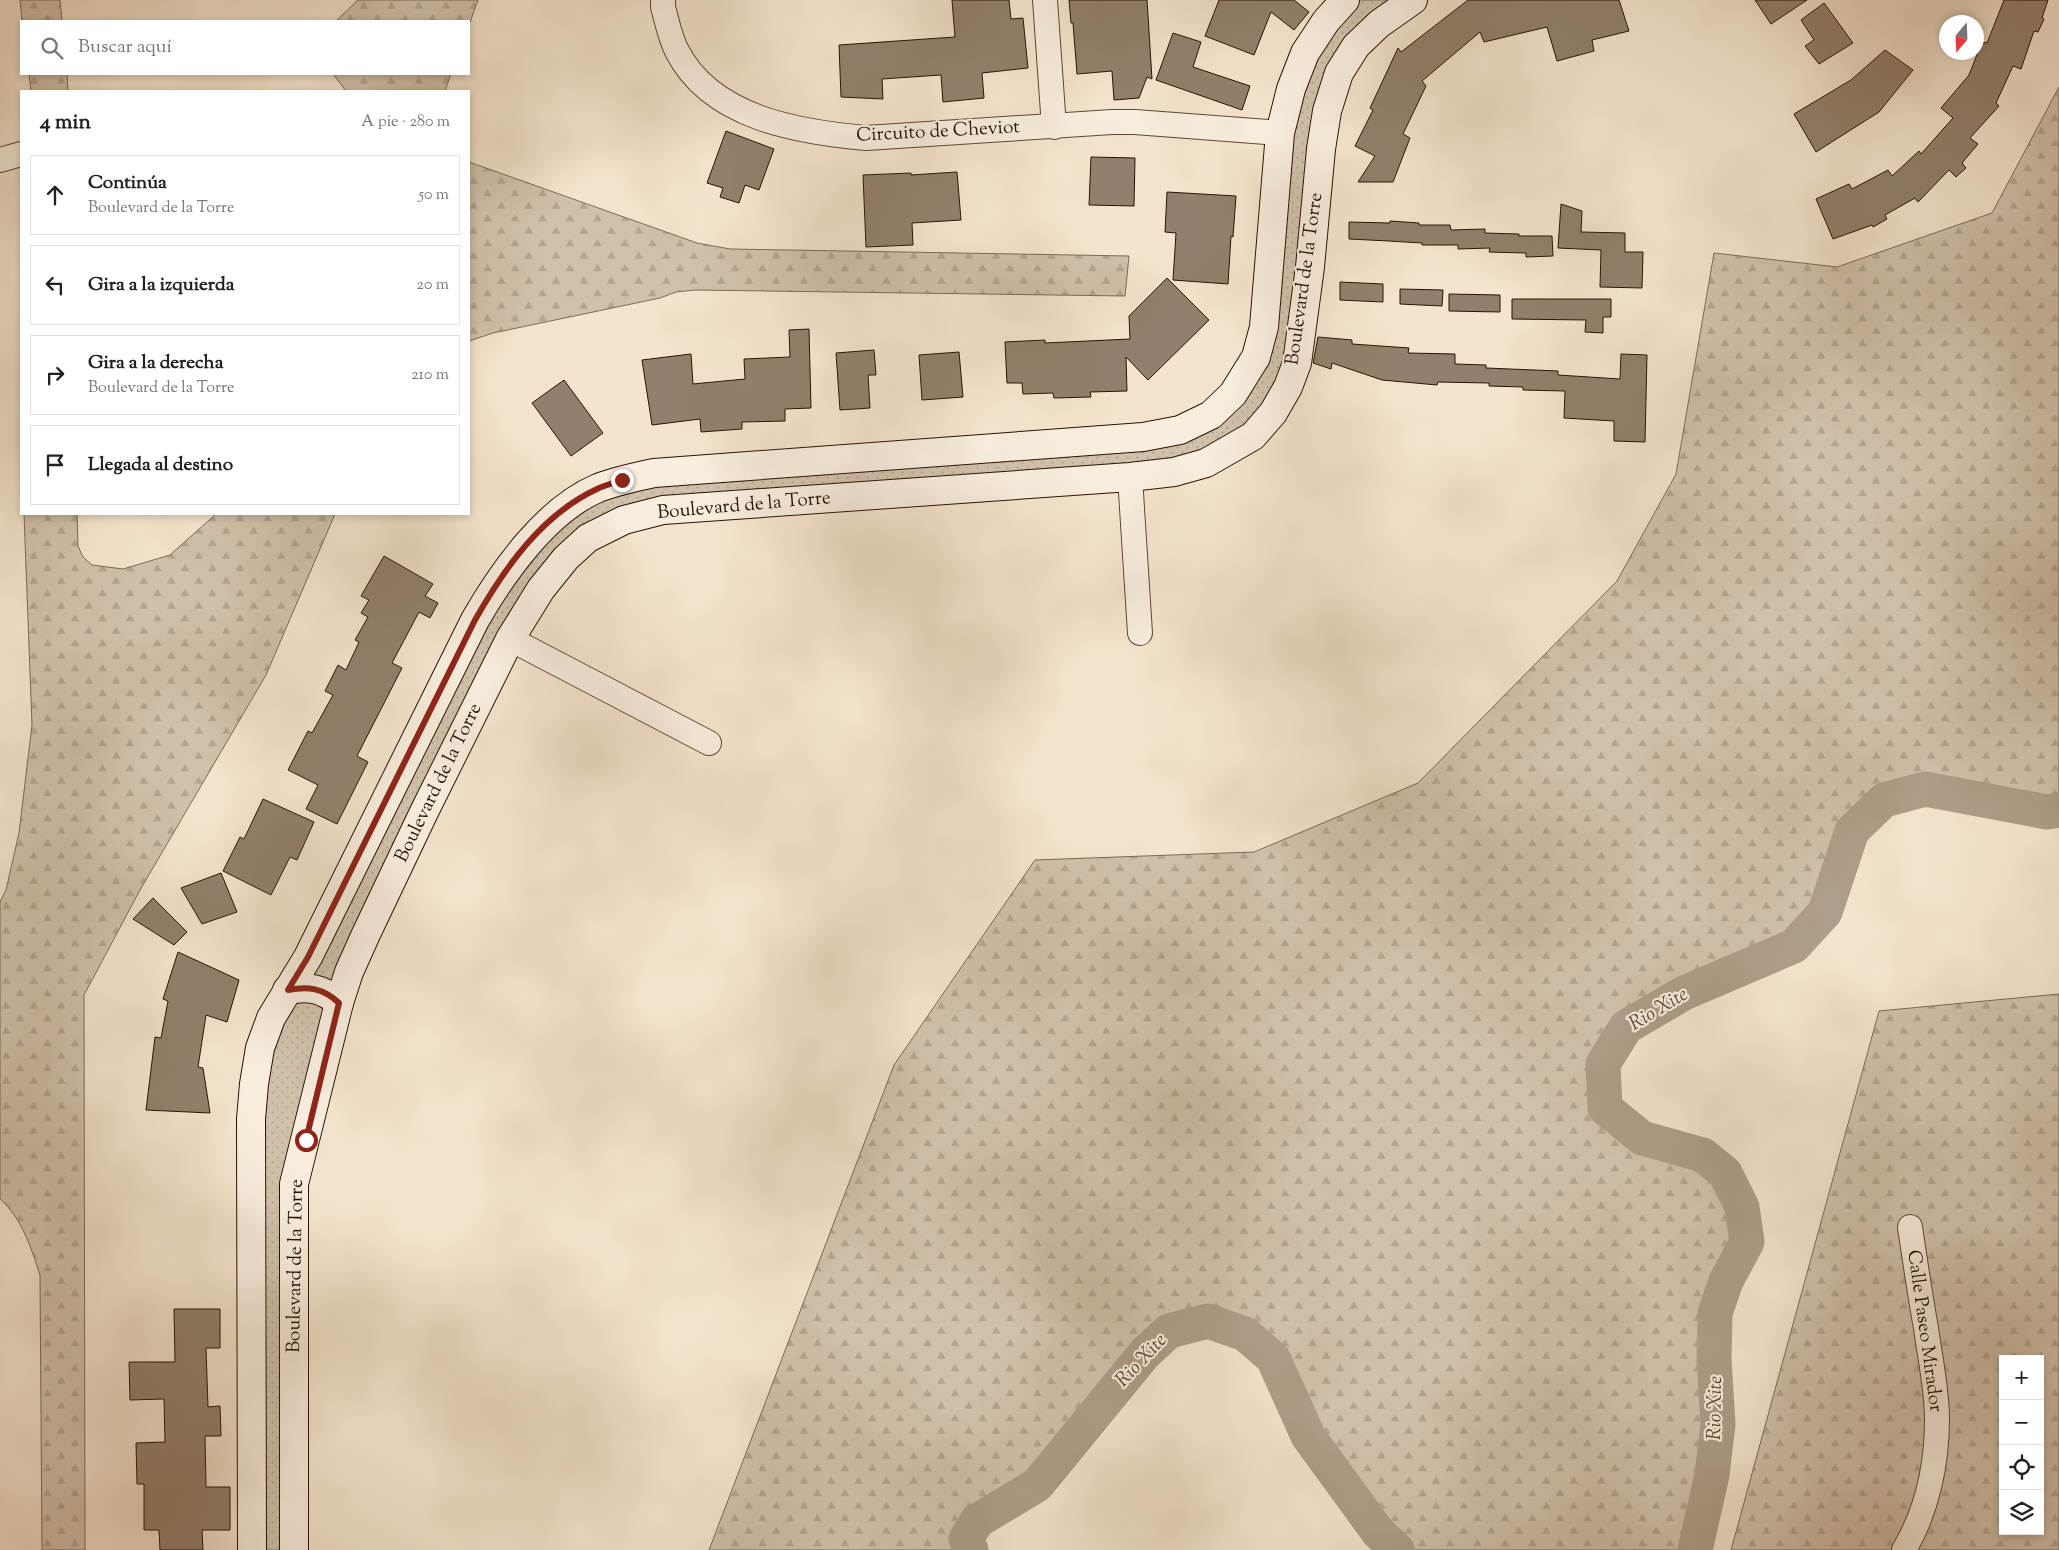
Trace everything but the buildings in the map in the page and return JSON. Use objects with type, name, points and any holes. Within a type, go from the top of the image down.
[{"type":"street","name":"Circuito de Cheviot","points":[[663,0],[663,7],[676,51],[698,80],[731,106],[759,118],[826,134],[866,138],[1135,122],[1280,133]]},
{"type":"street","points":[[1045,0],[1054,127]]},
{"type":"street","name":"Boulevard de la Torre","points":[[252,1550],[251,1119],[260,1048],[271,1018],[308,957],[475,620],[496,584],[515,558],[540,530],[571,504],[597,488],[622,480],[654,473],[1143,436],[1180,430],[1211,415],[1233,394],[1256,357],[1264,327],[1280,133],[1291,90],[1305,53],[1326,21],[1345,0]]},
{"type":"street","name":"Boulevard de la Torre","points":[[294,1550],[294,1184],[339,1003],[366,934],[510,639],[541,589],[566,558],[588,538],[624,520],[663,510],[1130,477],[1174,472],[1206,463],[1253,436],[1273,413],[1288,387],[1297,363],[1310,267],[1321,148],[1327,111],[1339,73],[1356,46],[1379,24],[1413,0]]},
{"type":"street","points":[[0,160],[20,154]]},
{"type":"street","points":[[1130,477],[1140,633]]},
{"type":"street","points":[[510,639],[709,743]]},
{"type":"street","points":[[288,990],[302,987],[314,988],[329,994],[339,1003]]},
{"type":"street","points":[[252,1184],[262,1191],[280,1192],[294,1184]]},
{"type":"street","name":"Calle Paseo Mirador","points":[[1904,1550],[1912,1538],[1925,1502],[1935,1457],[1937,1418],[1934,1383],[1910,1227]]},
{"type":"green space","points":[[20,0],[60,0],[62,20],[22,20]]},
{"type":"green space","points":[[358,0],[478,0],[470,22],[470,20],[337,20]]},
{"type":"green space","points":[[1345,0],[1413,0],[1339,73],[1288,387],[1206,463],[663,510],[566,558],[366,934],[294,1184],[294,1550],[252,1550],[254,1084],[475,620],[597,489],[1179,430],[1256,357],[1280,133]]},
{"type":"green space","points":[[29,75],[67,75],[68,90],[31,90]]},
{"type":"green space","points":[[334,75],[451,75],[445,90],[345,90]]},
{"type":"green space","points":[[2059,87],[2059,810],[2047,812],[1925,789],[1884,800],[1852,831],[1825,912],[1794,946],[1684,993],[1626,1027],[1603,1064],[1605,1108],[1642,1138],[1703,1155],[1725,1173],[1742,1207],[1747,1242],[1726,1281],[1715,1313],[1714,1359],[1718,1424],[1712,1475],[1695,1550],[1397,1550],[1378,1532],[1308,1436],[1273,1358],[1245,1334],[1208,1321],[1169,1331],[1145,1353],[1037,1485],[977,1521],[966,1539],[971,1550],[709,1550],[894,1065],[1035,860],[1254,852],[1418,783],[1617,581],[1676,474],[1714,253],[1837,267],[1992,213]]},
{"type":"green space","points":[[470,162],[697,243],[730,249],[1129,256],[1125,296],[695,290],[676,292],[660,298],[493,333],[470,341]]},
{"type":"green space","points":[[24,515],[77,515],[78,546],[83,557],[92,565],[123,569],[170,555],[215,515],[335,515],[266,675],[140,890],[84,995],[85,1550],[42,1550],[40,1275],[20,1224],[0,1199],[0,902],[6,890],[19,833],[32,725]]},
{"type":"green space","points":[[2059,994],[2059,1550],[1731,1550],[1879,1011]]},
{"type":"waterway","name":"Rio Xite","points":[[1695,1550],[1712,1475],[1718,1424],[1714,1359],[1715,1313],[1726,1281],[1747,1242],[1742,1207],[1725,1173],[1703,1155],[1642,1138],[1605,1108],[1603,1064],[1626,1027],[1684,993],[1794,946],[1825,912],[1852,831],[1884,800],[1925,789],[2047,812],[2059,810]]},
{"type":"waterway","name":"Rio Xite","points":[[971,1550],[966,1539],[977,1521],[1037,1485],[1145,1353],[1169,1331],[1208,1321],[1245,1334],[1273,1358],[1308,1436],[1378,1532],[1397,1550]]},
{"type":"route","points":[[306,1140],[339,1003],[329,994],[314,988],[302,987],[288,990],[308,957],[475,620],[496,584],[515,558],[540,530],[571,504],[597,488],[622,480]]}]
